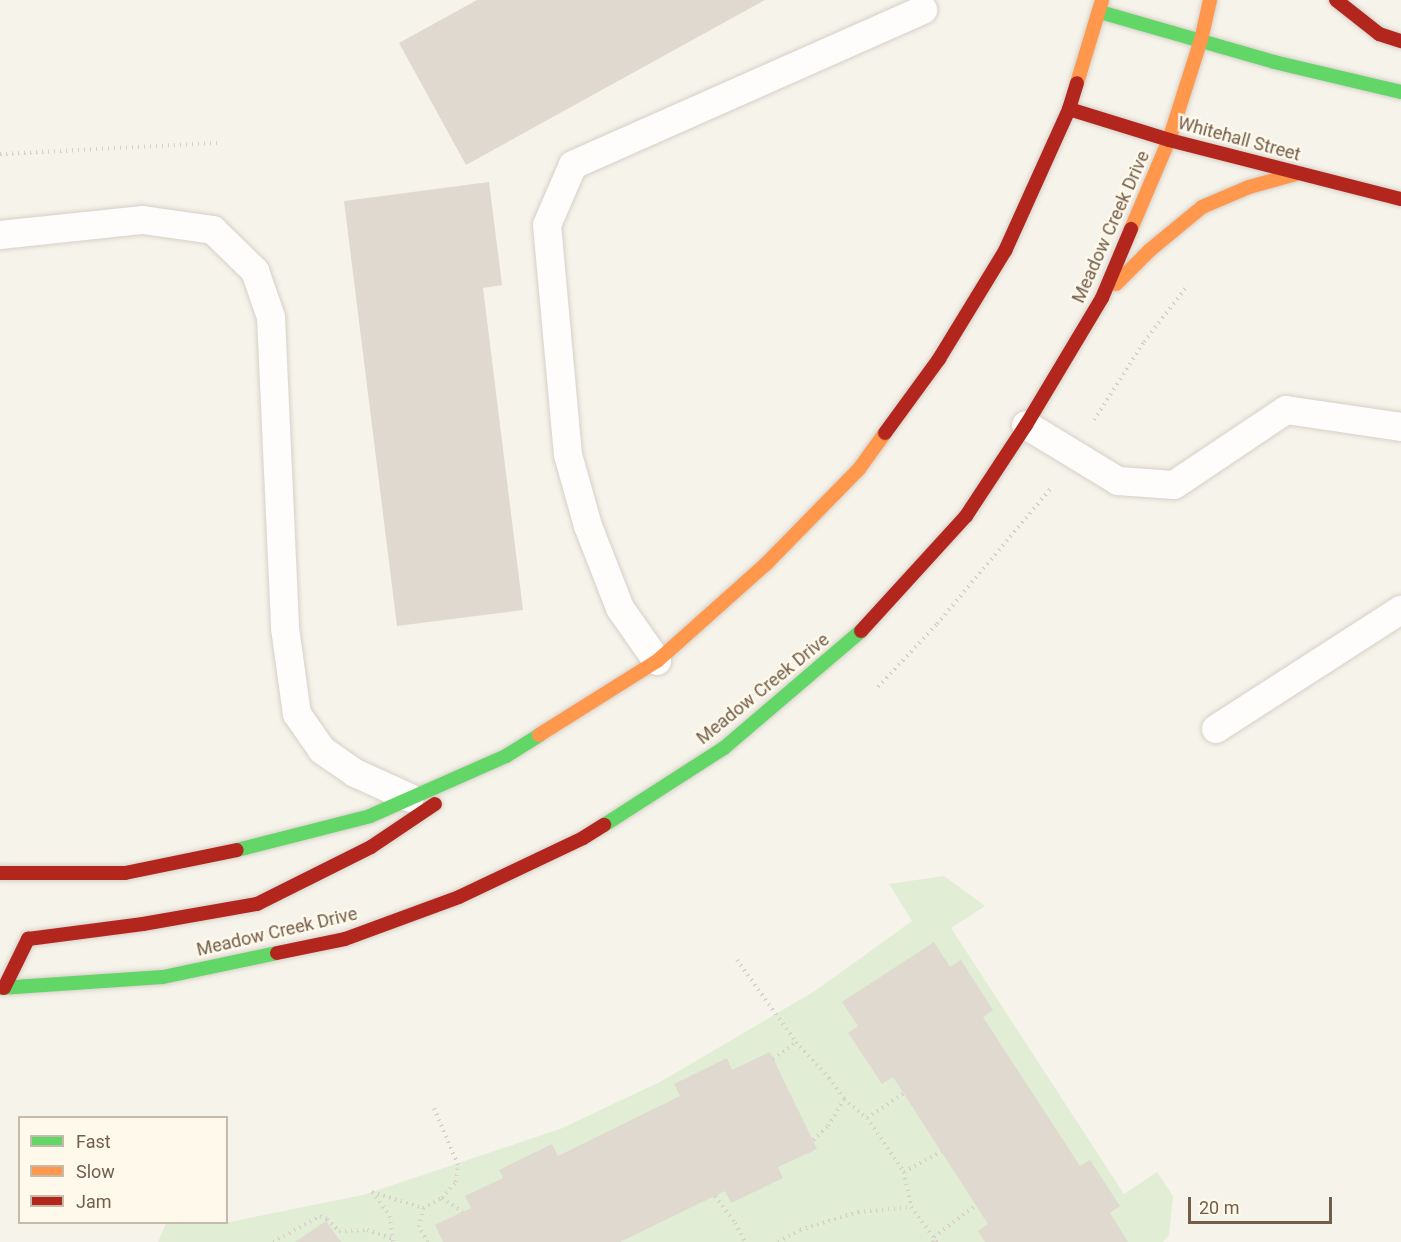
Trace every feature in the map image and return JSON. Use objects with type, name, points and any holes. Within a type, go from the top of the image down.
[{"type":"street","name":"Meadow Creek Drive","points":[[2,988],[163,976],[345,939],[459,897],[584,838],[724,748],[854,638],[966,516],[1026,425],[1102,298],[1169,140],[1201,40],[1210,0]]},
{"type":"street","points":[[1336,0],[1379,34],[1401,41]]},
{"type":"street","points":[[2,988],[27,939],[143,924],[257,904],[371,847],[506,756],[657,661],[766,564],[859,469],[939,359],[1005,251],[1070,109],[1101,6],[1274,62],[1401,93]]},
{"type":"street","name":"Whitehall Street","points":[[1070,109],[1169,140],[1401,199]]},
{"type":"street","points":[[1102,298],[1149,250],[1202,207],[1249,187],[1298,174]]},
{"type":"street","points":[[0,873],[125,873],[266,844],[370,816],[506,756]]},
{"type":"lane","points":[[657,661],[620,608],[588,526],[568,455],[547,225],[573,165],[923,9]]},
{"type":"lane","points":[[0,235],[143,220],[213,230],[255,271],[271,317],[285,628],[297,714],[322,750],[355,773],[410,798]]},
{"type":"lane","points":[[1026,425],[1118,481],[1173,485],[1286,410],[1397,432]]},
{"type":"lane","points":[[1216,729],[1401,610]]},
{"type":"path","points":[[0,154],[220,143]]},
{"type":"path","points":[[878,687],[937,624]]},
{"type":"path","points":[[736,960],[796,1042],[829,1078],[844,1099],[867,1118],[904,1172],[911,1208],[935,1240],[976,1205]]},
{"type":"path","points":[[773,1059],[796,1042]]},
{"type":"path","points":[[867,1118],[904,1093]]},
{"type":"path","points":[[813,1140],[828,1126],[844,1099]]},
{"type":"path","points":[[273,1242],[320,1216],[327,1219],[339,1231],[367,1230],[393,1241],[390,1216],[372,1192],[423,1208],[442,1198],[456,1182],[458,1165],[433,1106]]},
{"type":"path","points":[[904,1172],[942,1152]]},
{"type":"path","points":[[715,1196],[735,1223],[745,1242]]},
{"type":"path","points":[[442,1198],[463,1212]]},
{"type":"path","points":[[423,1208],[419,1227],[428,1242]]},
{"type":"path","points":[[778,1242],[800,1230],[858,1212],[911,1208]]},
{"type":"green space","points":[[944,876],[985,906],[951,928],[1124,1194],[1157,1172],[1173,1196],[1169,1235],[1163,1242],[158,1242],[166,1224],[228,1224],[363,1195],[560,1129],[660,1082],[815,991],[912,921],[889,884]]},
{"type":"building","points":[[477,0],[765,0],[466,165],[399,43]]},
{"type":"building","points":[[489,182],[502,285],[483,288],[523,610],[397,626],[344,201]]},
{"type":"building","points":[[934,942],[950,967],[961,960],[993,1010],[983,1017],[1080,1166],[1090,1160],[1120,1206],[1110,1213],[1128,1242],[985,1242],[978,1231],[988,1224],[893,1077],[882,1084],[848,1033],[858,1026],[842,1002]]},
{"type":"building","points":[[770,1052],[817,1149],[778,1167],[783,1178],[731,1203],[725,1191],[620,1242],[443,1242],[435,1225],[471,1208],[465,1196],[503,1178],[499,1170],[552,1144],[558,1156],[680,1096],[674,1084],[727,1058],[732,1070]]},
{"type":"building","points":[[326,1221],[341,1242],[295,1242]]},
{"type":"traffic: fast","points":[[1100,12],[1274,62],[1401,92]]},
{"type":"traffic: fast","points":[[604,825],[724,748],[861,631]]},
{"type":"traffic: fast","points":[[237,850],[370,816],[506,756],[539,735]]},
{"type":"traffic: fast","points":[[0,988],[163,977],[277,953]]},
{"type":"traffic: slow","points":[[1077,83],[1102,0]]},
{"type":"traffic: slow","points":[[1131,229],[1169,140],[1201,40],[1210,0]]},
{"type":"traffic: slow","points":[[1116,284],[1150,250],[1202,207],[1249,187],[1296,174]]},
{"type":"traffic: slow","points":[[539,735],[657,661],[766,564],[859,469],[885,433]]},
{"type":"traffic: jam","points":[[1336,0],[1379,34],[1401,41]]},
{"type":"traffic: jam","points":[[885,433],[939,359],[1005,251],[1069,109],[1077,83]]},
{"type":"traffic: jam","points":[[1069,109],[1169,140],[1401,199]]},
{"type":"traffic: jam","points":[[861,631],[966,516],[1026,425],[1102,298],[1131,229]]},
{"type":"traffic: jam","points":[[4,988],[28,939],[143,924],[257,904],[371,847],[435,804]]},
{"type":"traffic: jam","points":[[277,953],[345,939],[459,897],[583,838],[604,825]]},
{"type":"traffic: jam","points":[[0,873],[125,873],[237,850]]}]
